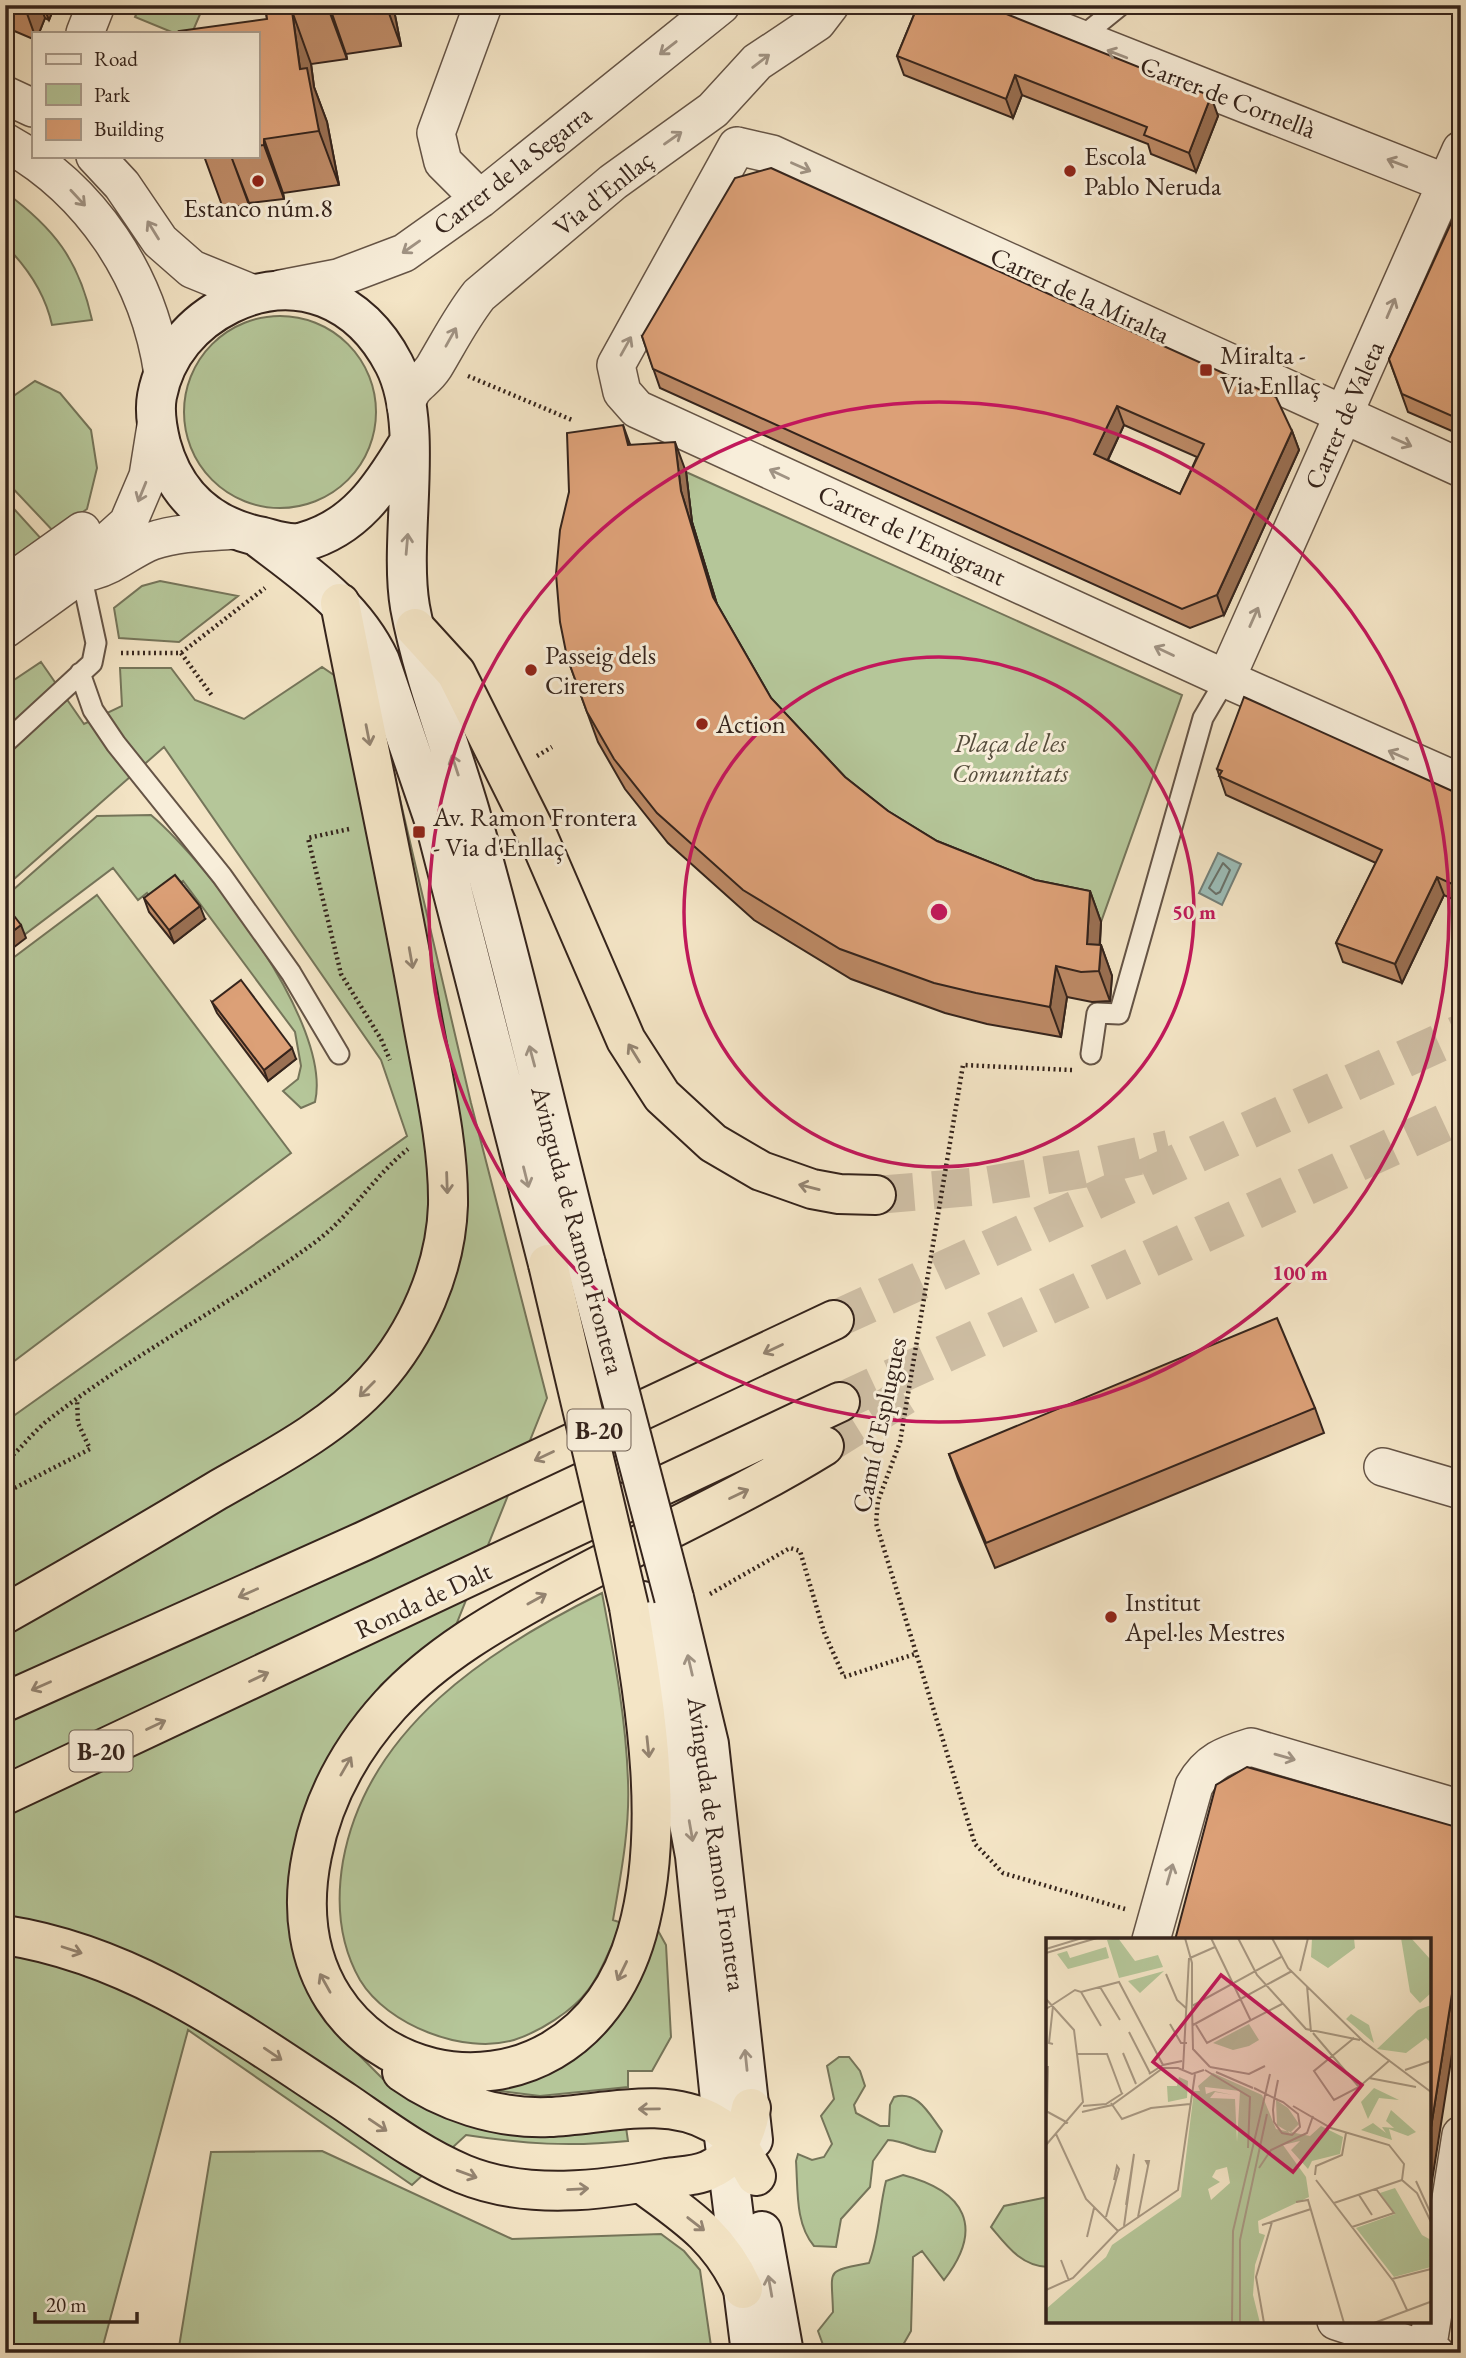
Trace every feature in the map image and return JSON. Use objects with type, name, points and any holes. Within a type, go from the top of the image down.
[{"type":"highway","points":[[5,1614],[239,1478],[330,1419],[357,1398],[387,1367],[415,1325],[430,1292],[440,1257],[448,1207],[446,1159],[403,916],[340,603]]},
{"type":"highway","points":[[415,628],[456,673],[539,839],[626,1040],[662,1096],[713,1143],[761,1171],[812,1189],[876,1195]]},
{"type":"highway","points":[[347,2017],[379,2044],[415,2064],[448,2071],[502,2070],[525,2064],[566,2041],[584,2027],[610,1995],[638,1931],[646,1878],[650,1821],[644,1711],[663,1599],[548,1264]]},
{"type":"highway","name":"B-20","points":[[5,1702],[364,1541],[834,1320]]},
{"type":"highway","name":"Ronda de Dalt","points":[[5,1795],[840,1402]]},
{"type":"highway","points":[[5,1935],[45,1941],[105,1961],[169,1991],[234,2027],[421,2153],[465,2175],[495,2184],[550,2190],[641,2183],[709,2171],[739,2143],[704,2118],[666,2109],[619,2110],[546,2118],[509,2115],[459,2103],[405,2074],[383,2056],[347,2017],[319,1973],[305,1923],[307,1878],[316,1834],[332,1788],[356,1748],[389,1706],[425,1671],[478,1633],[578,1576],[772,1478],[824,1446]]},
{"type":"highway","points":[[641,2183],[702,2227],[721,2248],[743,2289]]},
{"type":"street","points":[[85,32],[96,5]]},
{"type":"street","points":[[480,199],[443,162],[436,133],[483,5]]},
{"type":"street","name":"Carrer de la Segarra","points":[[265,291],[338,278],[404,253],[480,199],[722,5]]},
{"type":"street","name":"Via d'Enllaç","points":[[407,406],[410,391],[432,370],[465,313],[479,295],[613,182],[713,110],[757,62],[817,22],[830,5]]},
{"type":"street","name":"Carrer de Cornellà","points":[[995,5],[1079,39],[1455,174]]},
{"type":"street","points":[[5,95],[32,108]]},
{"type":"street","points":[[713,110],[737,146]]},
{"type":"street","points":[[5,142],[69,188],[101,223],[146,302],[158,337],[163,374]]},
{"type":"street","name":"Carrer de la Miralta","points":[[737,146],[772,154],[1461,468]]},
{"type":"street","name":"Carrer de l'Emigrant","points":[[737,146],[616,365],[622,392],[637,409],[1226,679],[1461,783]]},
{"type":"street","points":[[97,158],[122,185],[160,241],[192,269],[265,291],[320,295],[363,320],[395,365],[407,406],[407,445],[380,491],[355,516],[299,544],[246,533],[207,516],[190,501],[168,468],[156,425]]},
{"type":"street","name":"Carrer de Valeta","points":[[1226,679],[1455,174]]},
{"type":"street","points":[[5,629],[81,574],[97,551],[128,523],[148,476],[156,425],[156,399],[163,374],[185,335],[211,313],[265,291]]},
{"type":"street","name":"Avinguda de Ramon Frontera","points":[[407,445],[409,516],[405,566],[415,628],[423,664],[470,812],[586,1264],[663,1599],[663,1683],[695,1856],[739,2143],[765,2254],[784,2353]]},
{"type":"street","points":[[5,586],[82,531]]},
{"type":"street","points":[[81,574],[109,566],[150,542],[172,536],[246,533]]},
{"type":"street","name":"Avinguda de Ramon Frontera","points":[[246,533],[340,603],[373,646],[380,661],[435,823],[548,1264]]},
{"type":"street","points":[[1383,1467],[1461,1490]]},
{"type":"street","points":[[1154,1929],[1194,1786],[1202,1771],[1220,1756],[1251,1747],[1461,1809]]},
{"type":"street","points":[[1342,2323],[1431,2352],[1461,2135]]},
{"type":"street","name":"Avinguda de Ramon Frontera","points":[[739,2143],[743,2289],[751,2353]]},
{"type":"lane","points":[[1079,39],[1121,5]]},
{"type":"lane","points":[[5,743],[92,663],[96,643],[81,574]]},
{"type":"lane","points":[[80,673],[93,710],[116,744],[230,887],[290,973],[339,1054]]},
{"type":"lane","points":[[1091,1054],[1097,1013],[1119,1014],[1203,718],[1226,679]]},
{"type":"path","points":[[467,376],[572,420]]},
{"type":"path","points":[[116,653],[181,653],[272,582]]},
{"type":"path","points":[[181,653],[213,697]]},
{"type":"path","points":[[357,827],[308,838],[341,974],[381,1039],[391,1062]]},
{"type":"path","name":"Camí d'Esplugues","points":[[1091,1054],[1081,1071],[963,1065],[900,1441],[878,1501],[876,1523],[975,1844],[1003,1873],[1154,1929]]},
{"type":"path","points":[[5,1462],[45,1422],[77,1399],[316,1241],[350,1212],[371,1183],[414,1144]]},
{"type":"path","points":[[5,1493],[89,1449],[78,1423],[77,1399]]},
{"type":"path","points":[[663,1599],[790,1548],[800,1551],[824,1632],[844,1677],[915,1654]]},
{"type":"green space","points":[[140,5],[204,5],[192,32],[172,32],[135,17]]},
{"type":"green space","points":[[5,192],[51,232],[62,247],[80,280],[92,320],[52,325],[45,302],[34,282],[5,245]]},
{"type":"green space","points":[[280,316],[317,324],[348,344],[368,375],[376,412],[368,449],[348,480],[317,500],[280,508],[243,500],[212,480],[192,449],[184,412],[192,375],[212,344],[243,324]]},
{"type":"green space","points":[[35,381],[60,393],[91,430],[97,468],[87,509],[54,532],[5,480],[5,402]]},
{"type":"green space","name":"Plaça de les Comunitats","points":[[686,472],[1182,695],[1101,922],[1046,910],[815,767],[724,628],[692,522]]},
{"type":"green space","points":[[5,499],[45,543],[5,570]]},
{"type":"green space","points":[[160,581],[238,596],[179,642],[119,638],[114,608],[142,586]]},
{"type":"green space","points":[[41,662],[84,724],[122,706],[120,668],[171,668],[195,700],[244,719],[322,667],[378,705],[471,1103],[547,1398],[454,1630],[381,1685],[337,1747],[315,1994],[352,2048],[389,2085],[626,2127],[628,2141],[547,2144],[466,2135],[412,2185],[188,2030],[101,2353],[5,2353],[5,1422],[407,1136],[381,1060],[164,747],[5,887],[5,686]]},
{"type":"green space","points":[[151,815],[175,838],[233,907],[286,990],[305,1031],[315,1069],[315,1102],[301,1108],[283,1091],[298,1079],[301,1066],[295,1032],[183,881],[154,903],[147,893],[138,900],[113,868],[24,935],[5,911],[5,897],[97,816]]},
{"type":"green space","points":[[97,895],[291,1153],[5,1368],[5,964]]},
{"type":"green space","points":[[602,1593],[619,1687],[627,1757],[626,1834],[613,1920],[622,1923],[593,1983],[582,1998],[544,2026],[514,2040],[494,2044],[450,2039],[428,2032],[407,2023],[372,1996],[360,1980],[348,1952],[341,1922],[340,1892],[343,1861],[356,1814],[378,1771],[406,1733],[439,1698],[477,1667],[517,1640]]},
{"type":"green space","points":[[656,1927],[666,1945],[671,2037],[652,2071],[628,2071],[628,2087],[540,2096],[492,2090],[556,2066],[581,2052],[601,2036],[632,1991]]},
{"type":"green space","points":[[839,2057],[849,2057],[860,2071],[865,2086],[854,2105],[856,2113],[880,2126],[889,2126],[890,2105],[894,2097],[910,2097],[922,2105],[942,2131],[935,2152],[888,2140],[873,2161],[870,2187],[841,2219],[836,2247],[814,2246],[800,2217],[796,2161],[798,2154],[812,2160],[824,2157],[832,2144],[821,2116],[834,2099],[827,2066]]},
{"type":"green space","points":[[322,2151],[512,2239],[661,2234],[684,2251],[700,2270],[712,2353],[178,2353],[211,2152]]},
{"type":"green space","points":[[903,2175],[924,2182],[954,2201],[962,2214],[965,2228],[964,2243],[957,2261],[944,2280],[922,2251],[913,2257],[911,2331],[899,2352],[826,2353],[818,2331],[833,2312],[834,2274],[844,2268],[869,2263],[886,2181]]},
{"type":"green space","points":[[1046,2197],[1046,2267],[1022,2259],[991,2227],[1004,2206]]},
{"type":"water","points":[[1218,853],[1241,864],[1222,905],[1199,893]]},
{"type":"building","points":[[265,5],[327,6],[292,11],[300,69],[307,68],[319,131],[264,139],[264,145],[259,146],[259,32],[179,31],[267,19]]},
{"type":"building","points":[[918,5],[984,5],[1211,96],[1189,153],[1144,135],[1147,127],[1015,75],[1006,99],[897,56]]},
{"type":"building","points":[[771,168],[1276,397],[1292,431],[1217,595],[1182,609],[653,369],[642,336],[735,178]],"holes":[[[1117,406],[1204,444],[1180,494],[1094,454]]]},
{"type":"building","points":[[1461,217],[1461,420],[1402,394],[1389,359],[1452,221]]},
{"type":"building","points":[[623,425],[628,445],[675,442],[681,491],[713,597],[771,698],[845,777],[888,811],[937,841],[1035,880],[1090,891],[1087,944],[1101,945],[1099,971],[1081,972],[1056,966],[1050,1007],[934,983],[840,949],[743,890],[657,813],[614,759],[587,712],[567,657],[560,622],[556,574],[560,530],[569,492],[567,433]]},
{"type":"building","points":[[1244,697],[1461,795],[1461,888],[1437,877],[1395,964],[1336,943],[1382,850],[1219,776],[1222,771],[1217,769]]},
{"type":"building","points":[[175,875],[200,906],[169,930],[144,898]]},
{"type":"building","points":[[5,904],[21,925],[5,937]]},
{"type":"building","points":[[241,980],[292,1048],[264,1070],[212,1002]]},
{"type":"building","points":[[1277,1318],[1315,1408],[986,1543],[949,1454]]},
{"type":"building","points":[[1247,1767],[1453,1826],[1461,1840],[1461,1937],[1431,2127],[1431,1938],[1176,1938],[1216,1785]]},
{"type":"building","points":[[1461,2213],[1461,2236],[1457,2238]]},
{"type":"building","points":[[1461,2265],[1461,2297],[1457,2292]]},
{"type":"tunnel","points":[[834,1320],[1461,1033]]},
{"type":"tunnel","points":[[840,1402],[1461,1115]]},
{"type":"tunnel","points":[[876,1195],[983,1186],[1082,1169],[1169,1149]]},
{"type":"tunnel","points":[[824,1446],[914,1390]]},
{"type":"place","name":"Escola Pablo Neruda","points":[[1070,171]]},
{"type":"place","name":"Estanco núm.8","points":[[258,181]]},
{"type":"place","name":"Miralta - Via Enllaç","points":[[1206,370]]},
{"type":"place","name":"Passeig dels Cirerers","points":[[531,670]]},
{"type":"place","name":"Action","points":[[702,724]]},
{"type":"place","name":"Av. Ramon Frontera - Via d'Enllaç","points":[[419,832]]},
{"type":"place","name":"Institut Apel·les Mestres","points":[[1111,1617]]}]
